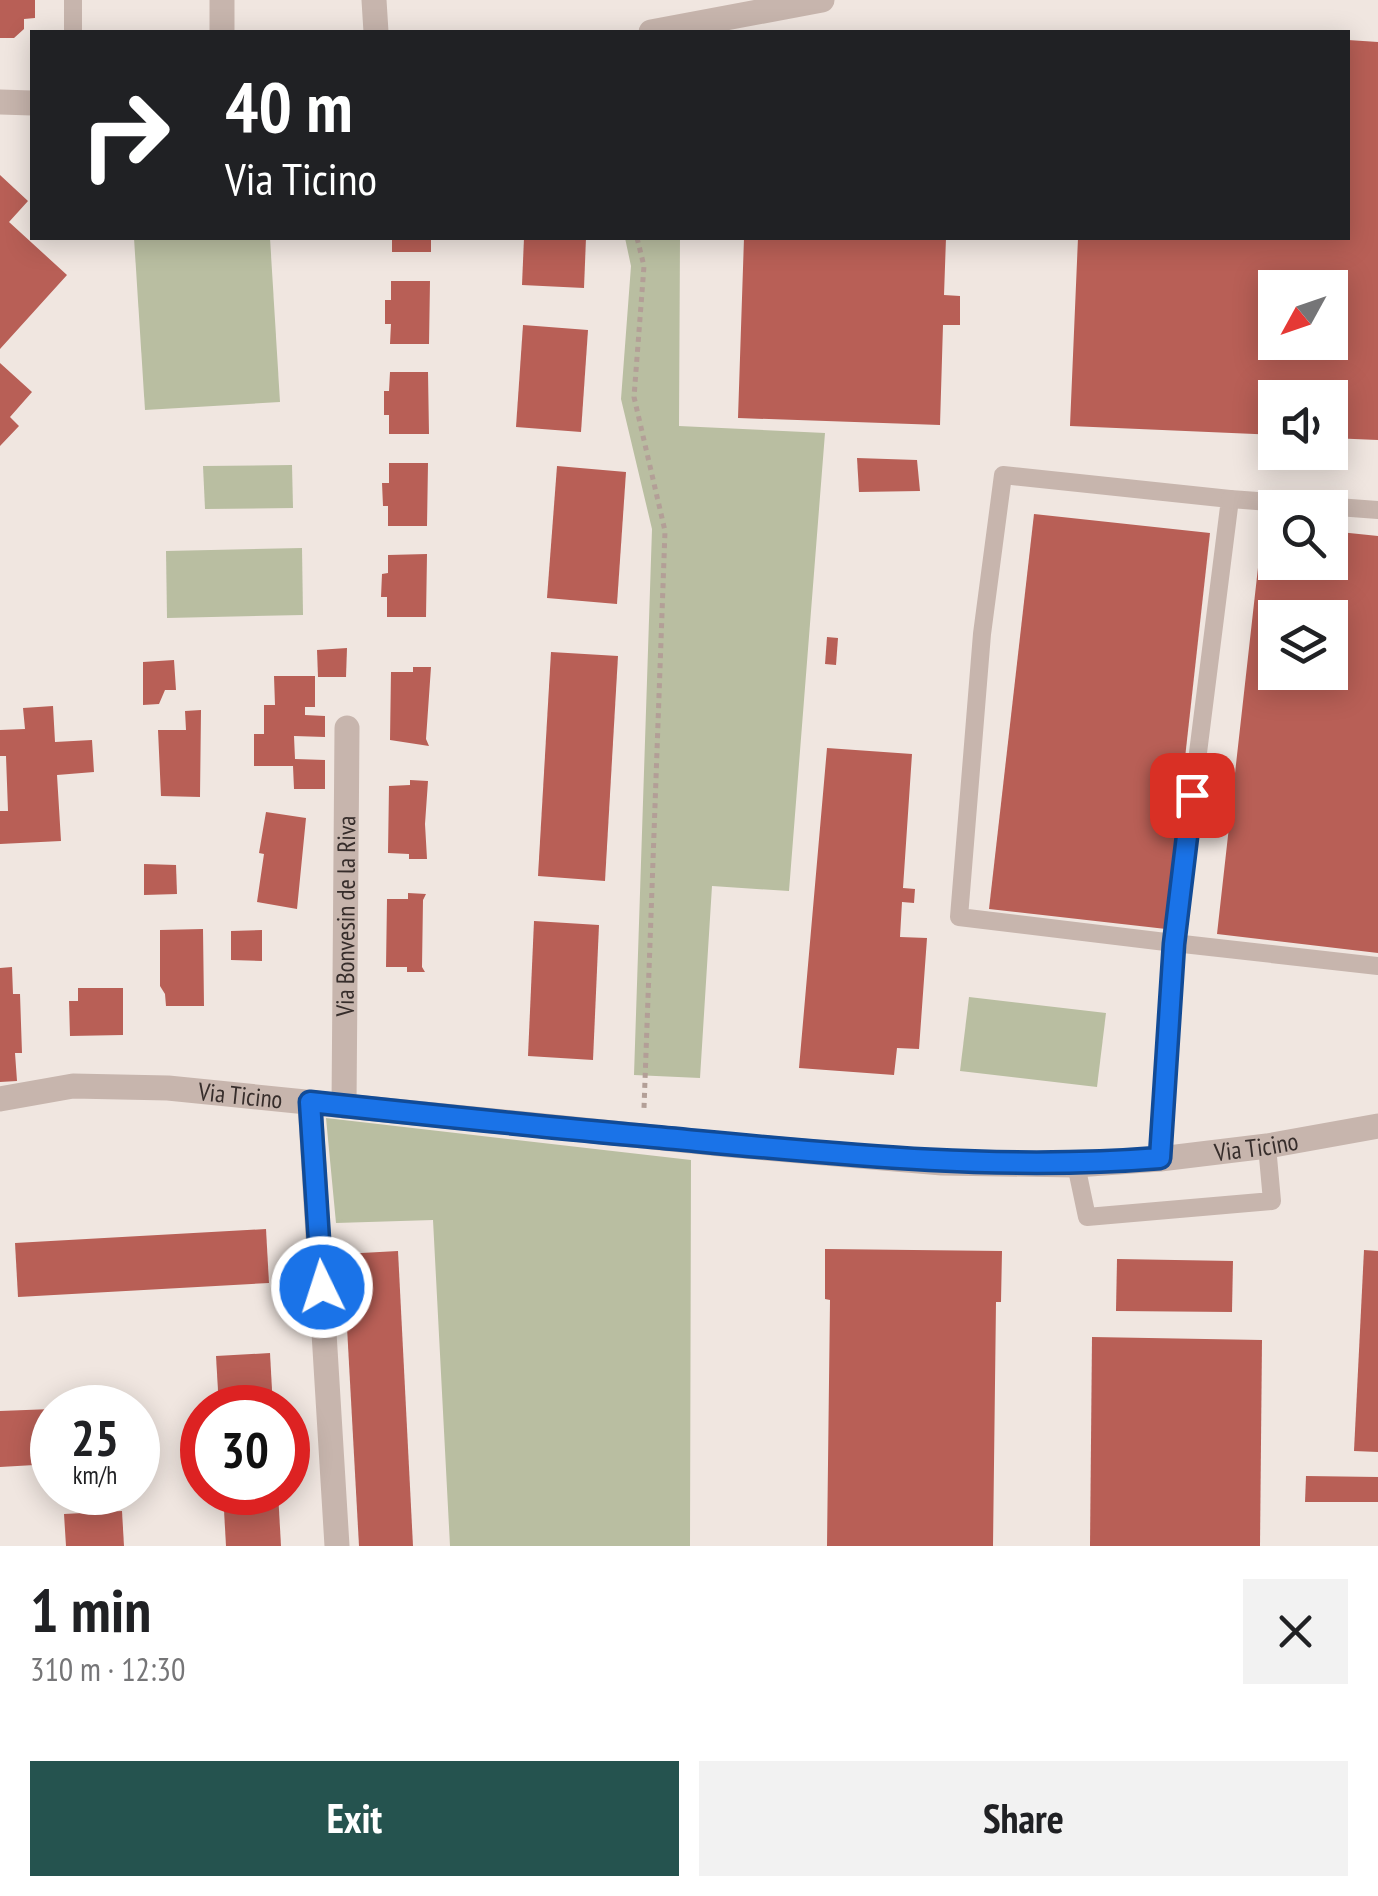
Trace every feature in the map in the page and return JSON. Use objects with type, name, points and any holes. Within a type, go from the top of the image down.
[{"type":"street","points":[[222,0],[222,30]]},
{"type":"street","points":[[374,0],[376,30]]},
{"type":"street","points":[[663,30],[822,0]]},
{"type":"street","points":[[0,102],[30,103]]},
{"type":"street","name":"Via Bonvesin de la Riva","points":[[344,1106],[347,728]]},
{"type":"street","name":"Via Ticino","points":[[0,1099],[74,1086],[168,1088],[942,1162],[1076,1165],[1268,1146],[1378,1126]]},
{"type":"street","points":[[310,1102],[338,1546]]},
{"type":"lane","points":[[73,30],[74,0]]},
{"type":"lane","points":[[1378,510],[1003,476],[982,634],[959,916],[1378,966]]},
{"type":"lane","points":[[1160,1158],[1174,944],[1230,499]]},
{"type":"lane","points":[[1076,1165],[1087,1217],[1272,1201],[1268,1146]]},
{"type":"path","points":[[638,240],[644,266],[634,397],[665,531],[643,1136]]},
{"type":"green space","points":[[134,240],[270,240],[280,402],[145,410]]},
{"type":"green space","points":[[625,240],[680,240],[679,426],[825,433],[789,891],[712,886],[700,1078],[634,1075],[652,529],[621,399],[631,266]]},
{"type":"green space","points":[[292,465],[293,508],[205,509],[203,466]]},
{"type":"green space","points":[[302,548],[303,615],[167,618],[166,551]]},
{"type":"green space","points":[[969,997],[1106,1013],[1097,1087],[960,1071]]},
{"type":"green space","points":[[326,1118],[691,1160],[690,1546],[450,1546],[433,1220],[336,1223]]},
{"type":"building","points":[[0,0],[35,0],[35,18],[24,19],[24,29],[14,38],[0,38]]},
{"type":"building","points":[[1350,40],[1378,42],[1378,440],[1348,439],[1348,380],[1258,380],[1258,434],[1070,426],[1078,240],[1350,240]]},
{"type":"building","points":[[0,175],[28,201],[9,222],[67,275],[0,349]]},
{"type":"building","points":[[392,240],[431,240],[431,252],[392,252]]},
{"type":"building","points":[[524,240],[586,240],[584,288],[522,285]]},
{"type":"building","points":[[744,240],[946,240],[944,295],[960,296],[960,325],[943,325],[940,425],[738,418]]},
{"type":"building","points":[[391,281],[430,281],[429,344],[390,344],[391,324],[385,324],[385,300],[391,300]]},
{"type":"building","points":[[523,325],[588,330],[581,432],[516,427]]},
{"type":"building","points":[[0,363],[32,392],[10,417],[19,426],[0,446]]},
{"type":"building","points":[[390,372],[428,372],[429,434],[389,434],[384,391],[389,391]]},
{"type":"building","points":[[857,458],[917,460],[920,491],[859,492]]},
{"type":"building","points":[[389,463],[428,463],[427,526],[388,526],[382,483],[389,483]]},
{"type":"building","points":[[557,466],[626,472],[617,604],[547,598]]},
{"type":"building","points":[[1034,514],[1210,533],[1166,929],[989,909]]},
{"type":"building","points":[[1348,533],[1378,536],[1378,953],[1217,934],[1258,568],[1258,580],[1348,580]]},
{"type":"building","points":[[427,554],[426,617],[387,617],[387,597],[381,597],[388,555]]},
{"type":"building","points":[[827,637],[838,638],[836,665],[825,664]]},
{"type":"building","points":[[347,648],[346,677],[318,677],[317,650]]},
{"type":"building","points":[[551,652],[618,656],[605,881],[538,876]]},
{"type":"building","points":[[174,660],[176,690],[165,690],[159,704],[143,705],[143,662]]},
{"type":"building","points":[[413,667],[431,667],[426,739],[429,746],[390,740],[391,672],[413,672]]},
{"type":"building","points":[[274,676],[315,676],[315,707],[305,707],[305,715],[325,716],[325,737],[294,736],[295,759],[325,760],[325,789],[294,789],[293,766],[254,766],[254,734],[264,734],[264,705],[275,705]]},
{"type":"building","points":[[53,706],[55,742],[92,740],[94,772],[57,775],[61,841],[0,844],[0,811],[8,811],[6,756],[0,756],[0,730],[25,729],[23,708]]},
{"type":"building","points":[[201,710],[200,797],[161,796],[158,730],[186,730],[185,711]]},
{"type":"building","points":[[827,748],[912,754],[903,888],[915,889],[914,903],[902,902],[900,937],[927,938],[919,1049],[897,1048],[894,1075],[799,1068]]},
{"type":"building","points":[[410,780],[428,781],[427,859],[388,853],[389,786],[410,785]]},
{"type":"building","points":[[266,812],[306,818],[297,909],[257,902]]},
{"type":"building","points":[[144,864],[176,865],[177,894],[144,895]]},
{"type":"building","points":[[408,893],[426,894],[422,967],[425,972],[386,967],[387,899],[408,899]]},
{"type":"building","points":[[534,921],[599,925],[593,1060],[528,1056]]},
{"type":"building","points":[[203,929],[204,1006],[166,1006],[160,986],[160,930]]},
{"type":"building","points":[[262,930],[262,961],[231,960],[231,931]]},
{"type":"building","points":[[12,967],[13,994],[20,994],[22,1053],[15,1053],[17,1081],[0,1082],[0,968]]},
{"type":"building","points":[[78,988],[123,988],[123,1035],[70,1036],[69,1001],[78,1001]]},
{"type":"building","points":[[266,1229],[269,1283],[18,1297],[15,1243]]},
{"type":"building","points":[[825,1249],[1002,1251],[1001,1302],[996,1302],[993,1546],[827,1546],[830,1300],[825,1299]]},
{"type":"building","points":[[1364,1250],[1378,1251],[1378,1452],[1354,1451]]},
{"type":"building","points":[[398,1251],[413,1546],[359,1546],[343,1254]]},
{"type":"building","points":[[1117,1259],[1233,1261],[1232,1312],[1116,1311]]},
{"type":"building","points":[[1092,1337],[1262,1340],[1260,1546],[1090,1546]]},
{"type":"building","points":[[270,1353],[272,1385],[218,1385],[216,1356]]},
{"type":"building","points":[[30,1410],[30,1465],[0,1467],[0,1411]]},
{"type":"building","points":[[1306,1476],[1378,1477],[1378,1502],[1305,1502]]},
{"type":"building","points":[[64,1515],[122,1515],[124,1546],[66,1546]]},
{"type":"building","points":[[224,1515],[279,1515],[281,1546],[226,1546]]},
{"type":"route","points":[[322,1287],[310,1102],[730,1146],[942,1162],[1076,1165],[1160,1158],[1174,944],[1192,795]]}]
